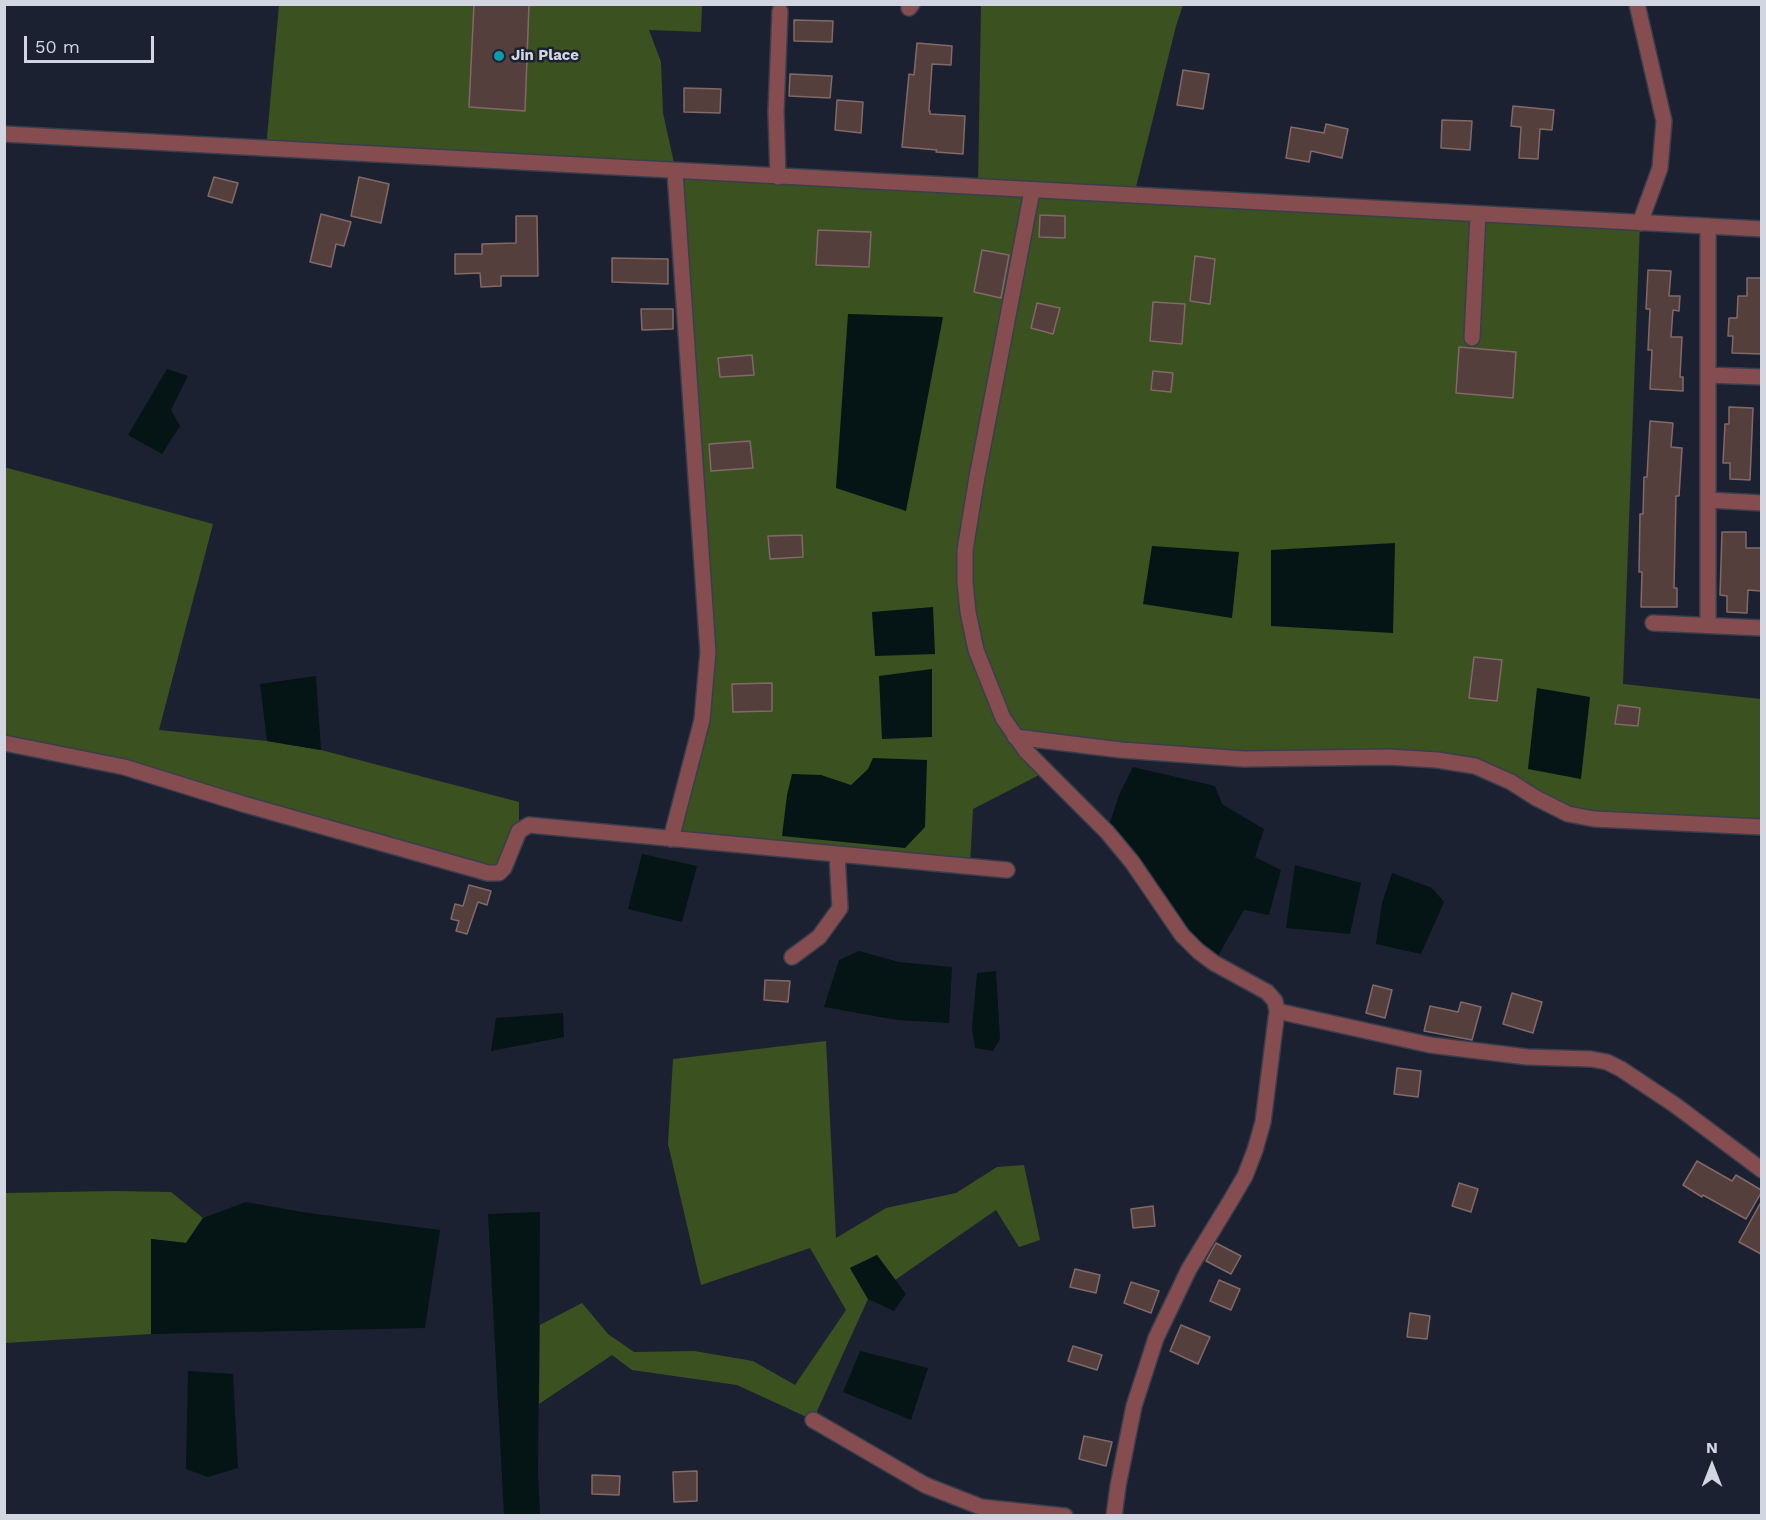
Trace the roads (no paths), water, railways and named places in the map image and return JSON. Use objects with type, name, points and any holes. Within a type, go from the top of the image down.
[{"type":"street","points":[[1637,4],[1664,121],[1660,168],[1640,223]]},
{"type":"street","points":[[778,177],[776,112],[780,11]]},
{"type":"street","points":[[4,134],[1761,229]]},
{"type":"street","points":[[671,839],[702,720],[708,652],[675,172]]},
{"type":"street","points":[[1032,191],[965,550],[964,582],[976,650],[990,689],[1003,718],[1015,737],[1113,839],[1132,862],[1182,935],[1214,963],[1267,992],[1275,1001],[1277,1011],[1263,1122],[1256,1150],[1240,1184],[1189,1269],[1156,1338],[1134,1406],[1114,1515]]},
{"type":"street","points":[[1472,338],[1478,214]]},
{"type":"street","points":[[1707,626],[1708,226]]},
{"type":"street","points":[[1708,375],[1761,377]]},
{"type":"street","points":[[1708,500],[1761,502]]},
{"type":"street","points":[[1653,622],[1761,628]]},
{"type":"street","points":[[1015,737],[1121,750],[1244,759],[1388,757],[1437,760],[1475,766],[1568,814],[1577,816],[1594,819],[1761,827]]},
{"type":"street","points":[[4,743],[124,767],[243,804],[488,873],[499,873],[504,868],[519,831],[529,825],[1007,870]]},
{"type":"street","points":[[792,957],[819,937],[840,908],[837,854]]},
{"type":"street","points":[[1277,1011],[1430,1045],[1518,1056],[1591,1059],[1608,1062],[1621,1068],[1675,1105],[1761,1170]]},
{"type":"street","points":[[813,1419],[925,1485],[969,1503],[981,1507],[1065,1515]]},
{"type":"place","name":"Jin Place","points":[[499,56]]}]
